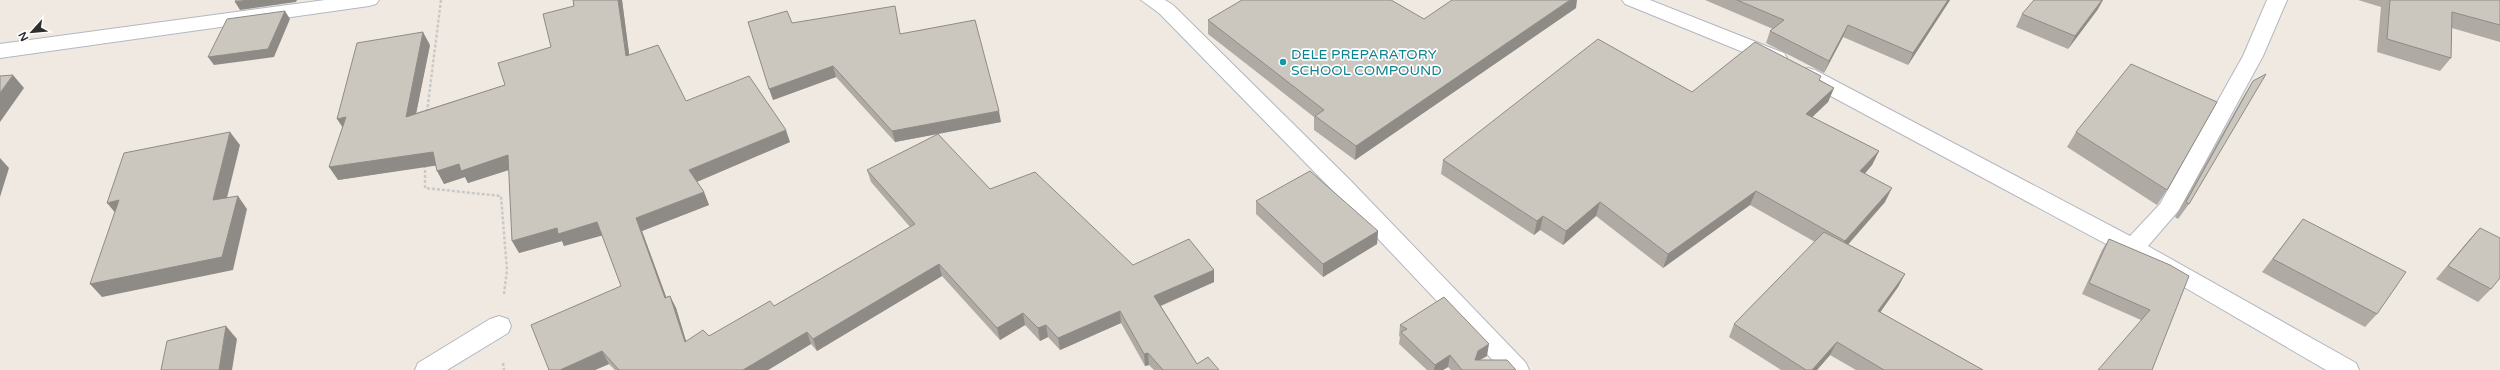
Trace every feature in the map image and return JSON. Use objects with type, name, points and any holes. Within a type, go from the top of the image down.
[{"type":"street","points":[[0,51],[369,0]]},
{"type":"street","points":[[1151,0],[1166,9],[1336,180],[1503,366]]},
{"type":"street","points":[[1632,0],[1769,54],[2133,248],[2347,370]]},
{"type":"street","points":[[2133,248],[2168,210],[2253,56],[2277,0]]},
{"type":"street","points":[[427,370],[499,326]]},
{"type":"path","points":[[426,116],[441,0]]},
{"type":"path","points":[[425,160],[425,188],[501,196],[507,270],[499,326],[504,370]]},
{"type":"building","points":[[236,0],[249,0],[235,2]]},
{"type":"building","points":[[573,0],[618,0],[626,56],[658,45],[686,101],[749,76],[786,130],[689,170],[704,192],[636,218],[665,298],[670,296],[685,342],[703,330],[709,336],[770,301],[774,306],[915,224],[867,170],[938,134],[990,189],[1035,172],[1133,265],[1189,239],[1214,270],[1154,296],[1197,364],[1208,357],[1219,370],[1163,370],[1148,353],[1144,354],[1120,311],[1058,338],[1046,325],[1038,328],[1023,313],[997,328],[939,264],[813,339],[807,332],[743,370],[619,370],[602,351],[560,370],[549,370],[531,325],[621,286],[597,222],[558,234],[557,228],[512,241],[508,155],[461,171],[459,164],[437,171],[433,152],[329,167],[346,117],[337,119],[357,43],[423,32],[406,117],[505,85],[498,63],[551,47],[543,14],[574,6]]},
{"type":"building","points":[[1242,0],[1391,0],[1424,19],[1452,0],[1570,0],[1356,146],[1315,116],[1324,110],[1208,20]]},
{"type":"building","points":[[1737,0],[1948,0],[1913,53],[1848,25],[1829,61],[1770,31],[1784,20]]},
{"type":"building","points":[[2034,0],[2102,0],[2075,36],[2022,14]]},
{"type":"building","points":[[2390,0],[2500,0],[2500,25],[2452,12],[2451,58],[2387,39]]},
{"type":"building","points":[[895,6],[900,34],[975,20],[999,111],[892,131],[833,66],[769,89],[748,22],[787,11],[792,23]]},
{"type":"building","points":[[285,11],[268,49],[208,57],[227,19]]},
{"type":"building","points":[[1598,39],[1692,92],[1755,42],[1821,76],[1819,80],[1834,88],[1806,114],[1879,151],[1860,171],[1892,188],[1845,241],[1756,191],[1668,254],[1600,202],[1566,231],[1543,216],[1537,221],[1443,160]]},
{"type":"building","points":[[2131,64],[2217,102],[2167,190],[2076,132]]},
{"type":"building","points":[[2266,74],[2189,204],[2186,202],[2253,81]]},
{"type":"building","points":[[13,75],[0,93],[0,76]]},
{"type":"building","points":[[230,132],[213,200],[238,196],[222,257],[90,284],[119,200],[107,203],[124,153]]},
{"type":"building","points":[[1310,171],[1378,231],[1323,264],[1256,201]]},
{"type":"building","points":[[2303,219],[2406,272],[2377,314],[2273,259]]},
{"type":"building","points":[[2480,228],[2500,238],[2500,278],[2491,289],[2448,266]]},
{"type":"building","points":[[1824,232],[1905,274],[1878,311],[1983,370],[1884,370],[1837,342],[1812,370],[1806,370],[1734,324]]},
{"type":"building","points":[[2109,239],[2170,265],[2189,276],[2152,370],[2098,370],[2150,310],[2089,283]]},
{"type":"building","points":[[1444,297],[1489,344],[1478,351],[1475,360],[1507,360],[1516,370],[1462,370],[1450,355],[1435,365],[1401,332],[1407,329],[1400,325]]},
{"type":"building","points":[[226,326],[219,370],[161,370],[167,341]]},
{"type":"place","name":"DELE PREPARATORY SCHOOL COMPOUND","points":[[1283,62]]}]
